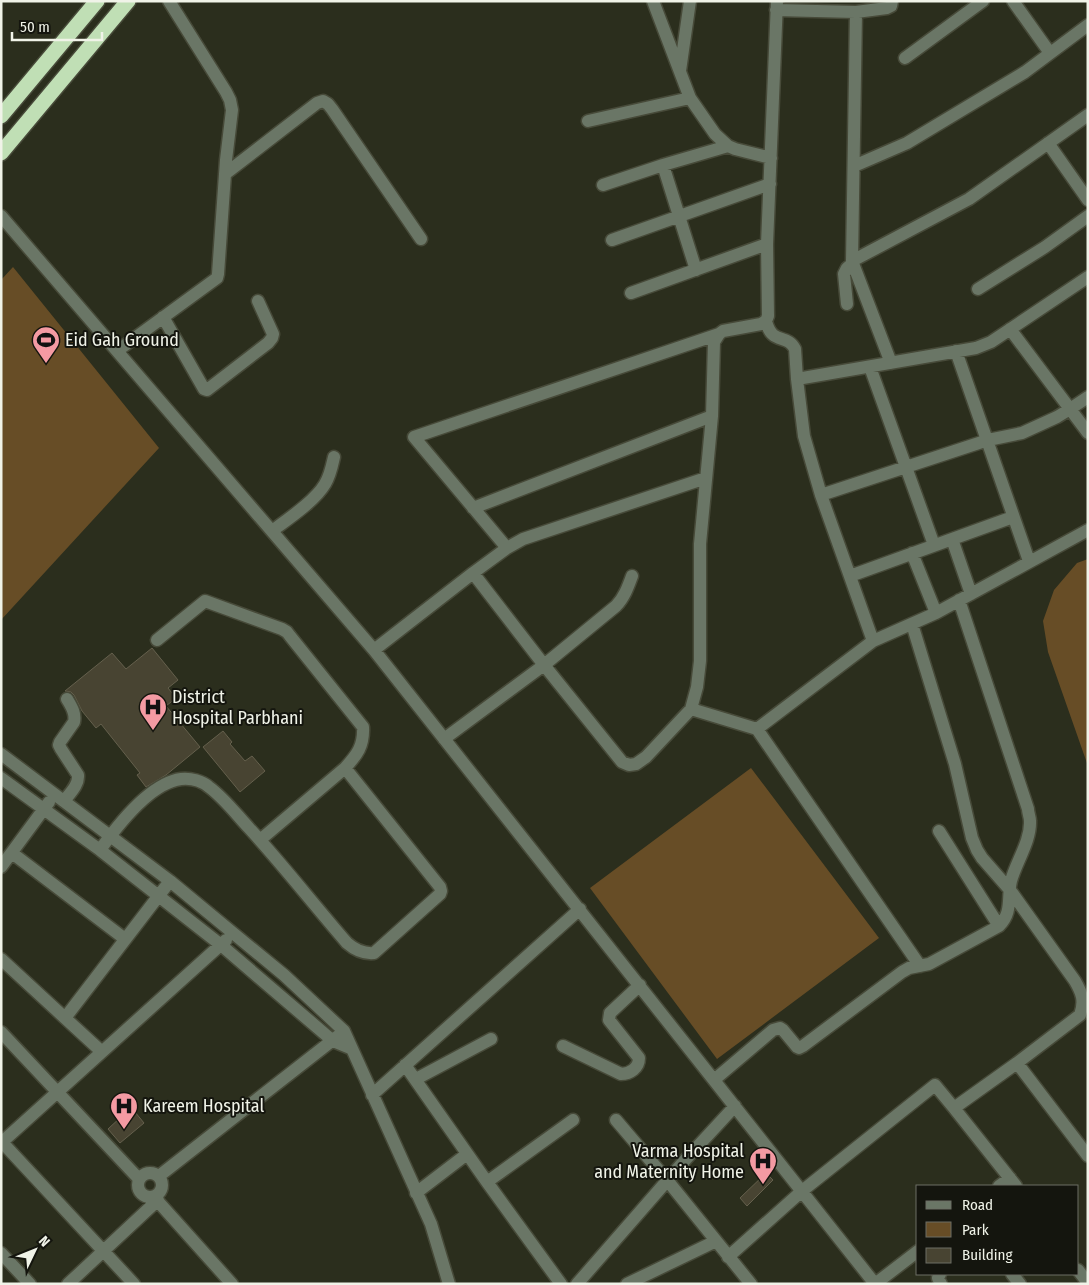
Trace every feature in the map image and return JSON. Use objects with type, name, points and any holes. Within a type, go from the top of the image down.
[{"type":"highway","points":[[1,116],[97,1]]},
{"type":"highway","points":[[2,148],[128,1]]},
{"type":"street","points":[[117,351],[217,278],[218,274],[225,174],[232,110],[226,92],[169,1]]},
{"type":"street","points":[[653,1],[690,98],[715,134],[728,146],[771,158]]},
{"type":"street","points":[[680,72],[690,1]]},
{"type":"street","points":[[874,642],[821,495],[804,436],[795,349],[789,342],[771,334],[768,329],[766,321],[768,316],[767,244],[777,5],[856,12],[887,8],[891,6],[892,1]]},
{"type":"street","points":[[905,58],[983,1]]},
{"type":"street","points":[[1013,1],[1050,53]]},
{"type":"street","points":[[856,12],[852,262],[891,363]]},
{"type":"street","points":[[854,166],[907,143],[1026,72],[1088,25]]},
{"type":"street","points":[[588,122],[690,98]]},
{"type":"street","points":[[225,174],[317,103],[323,101],[332,108],[421,239]]},
{"type":"street","points":[[846,304],[844,274],[852,262],[969,199],[1088,115]]},
{"type":"street","points":[[1048,143],[1088,200]]},
{"type":"street","points":[[602,185],[728,146]]},
{"type":"street","points":[[663,165],[696,270]]},
{"type":"street","points":[[612,240],[770,184]]},
{"type":"street","points":[[1,216],[374,650],[875,1284],[916,1253]]},
{"type":"street","points":[[978,289],[1088,216]]},
{"type":"street","points":[[631,293],[767,244]]},
{"type":"street","points":[[797,380],[976,348],[991,342],[1087,280]]},
{"type":"street","points":[[163,317],[204,389],[207,390],[261,349],[272,338],[273,334],[258,301]]},
{"type":"street","points":[[507,548],[414,438],[719,334],[723,331],[761,324],[766,321]]},
{"type":"street","points":[[1010,329],[1088,433]]},
{"type":"street","points":[[473,573],[622,762],[629,765],[636,764],[646,757],[691,709],[697,688],[700,661],[700,544],[712,416],[714,342],[719,334]]},
{"type":"street","points":[[956,352],[1029,561]]},
{"type":"street","points":[[870,367],[934,545]]},
{"type":"street","points":[[821,495],[988,440],[1022,432],[1043,424],[1088,397]]},
{"type":"street","points":[[473,508],[712,416]]},
{"type":"street","points":[[272,532],[320,491],[330,474],[334,458]]},
{"type":"street","points":[[374,650],[473,573],[522,539],[706,478]]},
{"type":"street","points":[[850,576],[1013,517]]},
{"type":"street","points":[[757,729],[874,642],[936,613],[1088,530]]},
{"type":"street","points":[[714,1080],[772,1030],[780,1028],[784,1030],[799,1048],[902,972],[909,968],[929,964],[999,926],[1007,914],[1011,882],[1028,834],[1030,822],[1028,809],[965,597],[952,539]]},
{"type":"street","points":[[912,553],[936,613]]},
{"type":"street","points":[[444,739],[544,665],[616,606],[621,601],[632,576]]},
{"type":"street","points":[[157,640],[205,602],[286,632],[362,727],[363,742],[360,749],[345,768],[260,840]]},
{"type":"street","points":[[912,624],[955,764],[974,844],[982,858],[1010,890],[1079,989],[1084,1015],[954,1108]]},
{"type":"street","points":[[1,867],[44,809],[77,784],[78,775],[59,745],[75,718],[67,699]]},
{"type":"street","points":[[691,709],[757,729],[920,966]]},
{"type":"street","points":[[2,755],[170,881],[284,975],[344,1031],[350,1048],[431,1224],[449,1284]]},
{"type":"street","points":[[100,850],[144,798],[157,789],[170,781],[182,779],[192,779],[201,782],[210,787],[260,840],[353,949],[369,953],[377,951],[440,894],[441,891],[440,887],[345,768]]},
{"type":"street","points":[[1,778],[100,850],[220,944],[333,1041],[350,1048]]},
{"type":"street","points":[[939,831],[999,926]]},
{"type":"street","points":[[12,853],[125,939]]},
{"type":"street","points":[[65,1018],[170,881]]},
{"type":"street","points":[[372,1095],[580,909]]},
{"type":"street","points":[[134,1284],[2,1143],[233,933]]},
{"type":"street","points":[[1,959],[102,1052]]},
{"type":"street","points":[[272,989],[284,975]]},
{"type":"street","points":[[563,1046],[621,1074],[629,1073],[638,1065],[639,1058],[608,1017],[640,985]]},
{"type":"street","points":[[159,1176],[344,1031]]},
{"type":"street","points":[[1,1032],[139,1179]]},
{"type":"street","points":[[416,1079],[491,1039]]},
{"type":"street","points":[[1017,1063],[1088,1156]]},
{"type":"street","points":[[406,1064],[487,1182],[561,1284]]},
{"type":"street","points":[[728,1257],[802,1191],[935,1085],[954,1108],[1008,1184]]},
{"type":"street","points":[[578,1284],[667,1180],[735,1106]]},
{"type":"street","points":[[487,1182],[574,1120]]},
{"type":"street","points":[[616,1120],[751,1284]]},
{"type":"street","points":[[416,1193],[468,1154]]},
{"type":"street","points":[[68,1284],[156,1199],[162,1188],[162,1182],[159,1176],[148,1172],[142,1174],[139,1179],[138,1191],[142,1195],[156,1199],[232,1284]]},
{"type":"street","points":[[627,1284],[716,1241]]},
{"type":"street","points":[[1,1253],[30,1284]]},
{"type":"street","points":[[1079,1271],[1088,1283]]},
{"type":"green space","name":"Eid Gah Ground","points":[[13,267],[159,448],[1,620],[1,280]]},
{"type":"green space","points":[[1088,559],[1088,766],[1048,652],[1043,621],[1054,590],[1077,563]]},
{"type":"green space","points":[[751,768],[879,938],[717,1059],[590,888]]},
{"type":"building","points":[[152,648],[178,680],[168,688],[176,698],[166,706],[200,747],[166,775],[146,787],[137,775],[140,773],[101,724],[96,728],[82,711],[74,695],[71,692],[65,691],[112,653],[126,669]]},
{"type":"building","points":[[223,731],[232,742],[230,744],[245,761],[252,756],[265,771],[240,792],[203,747]]},
{"type":"building","points":[[135,1112],[144,1123],[120,1143],[108,1129],[122,1116],[126,1121]]},
{"type":"building","points":[[766,1173],[773,1180],[747,1206],[740,1198]]},
{"type":"place","name":"Eid Gah Ground","points":[[46,364]]},
{"type":"place","name":"District Hospital Parbhani","points":[[153,731]]},
{"type":"place","name":"Kareem Hospital","points":[[124,1130]]},
{"type":"place","name":"Varma Hospital and Maternity Home","points":[[763,1185]]}]
